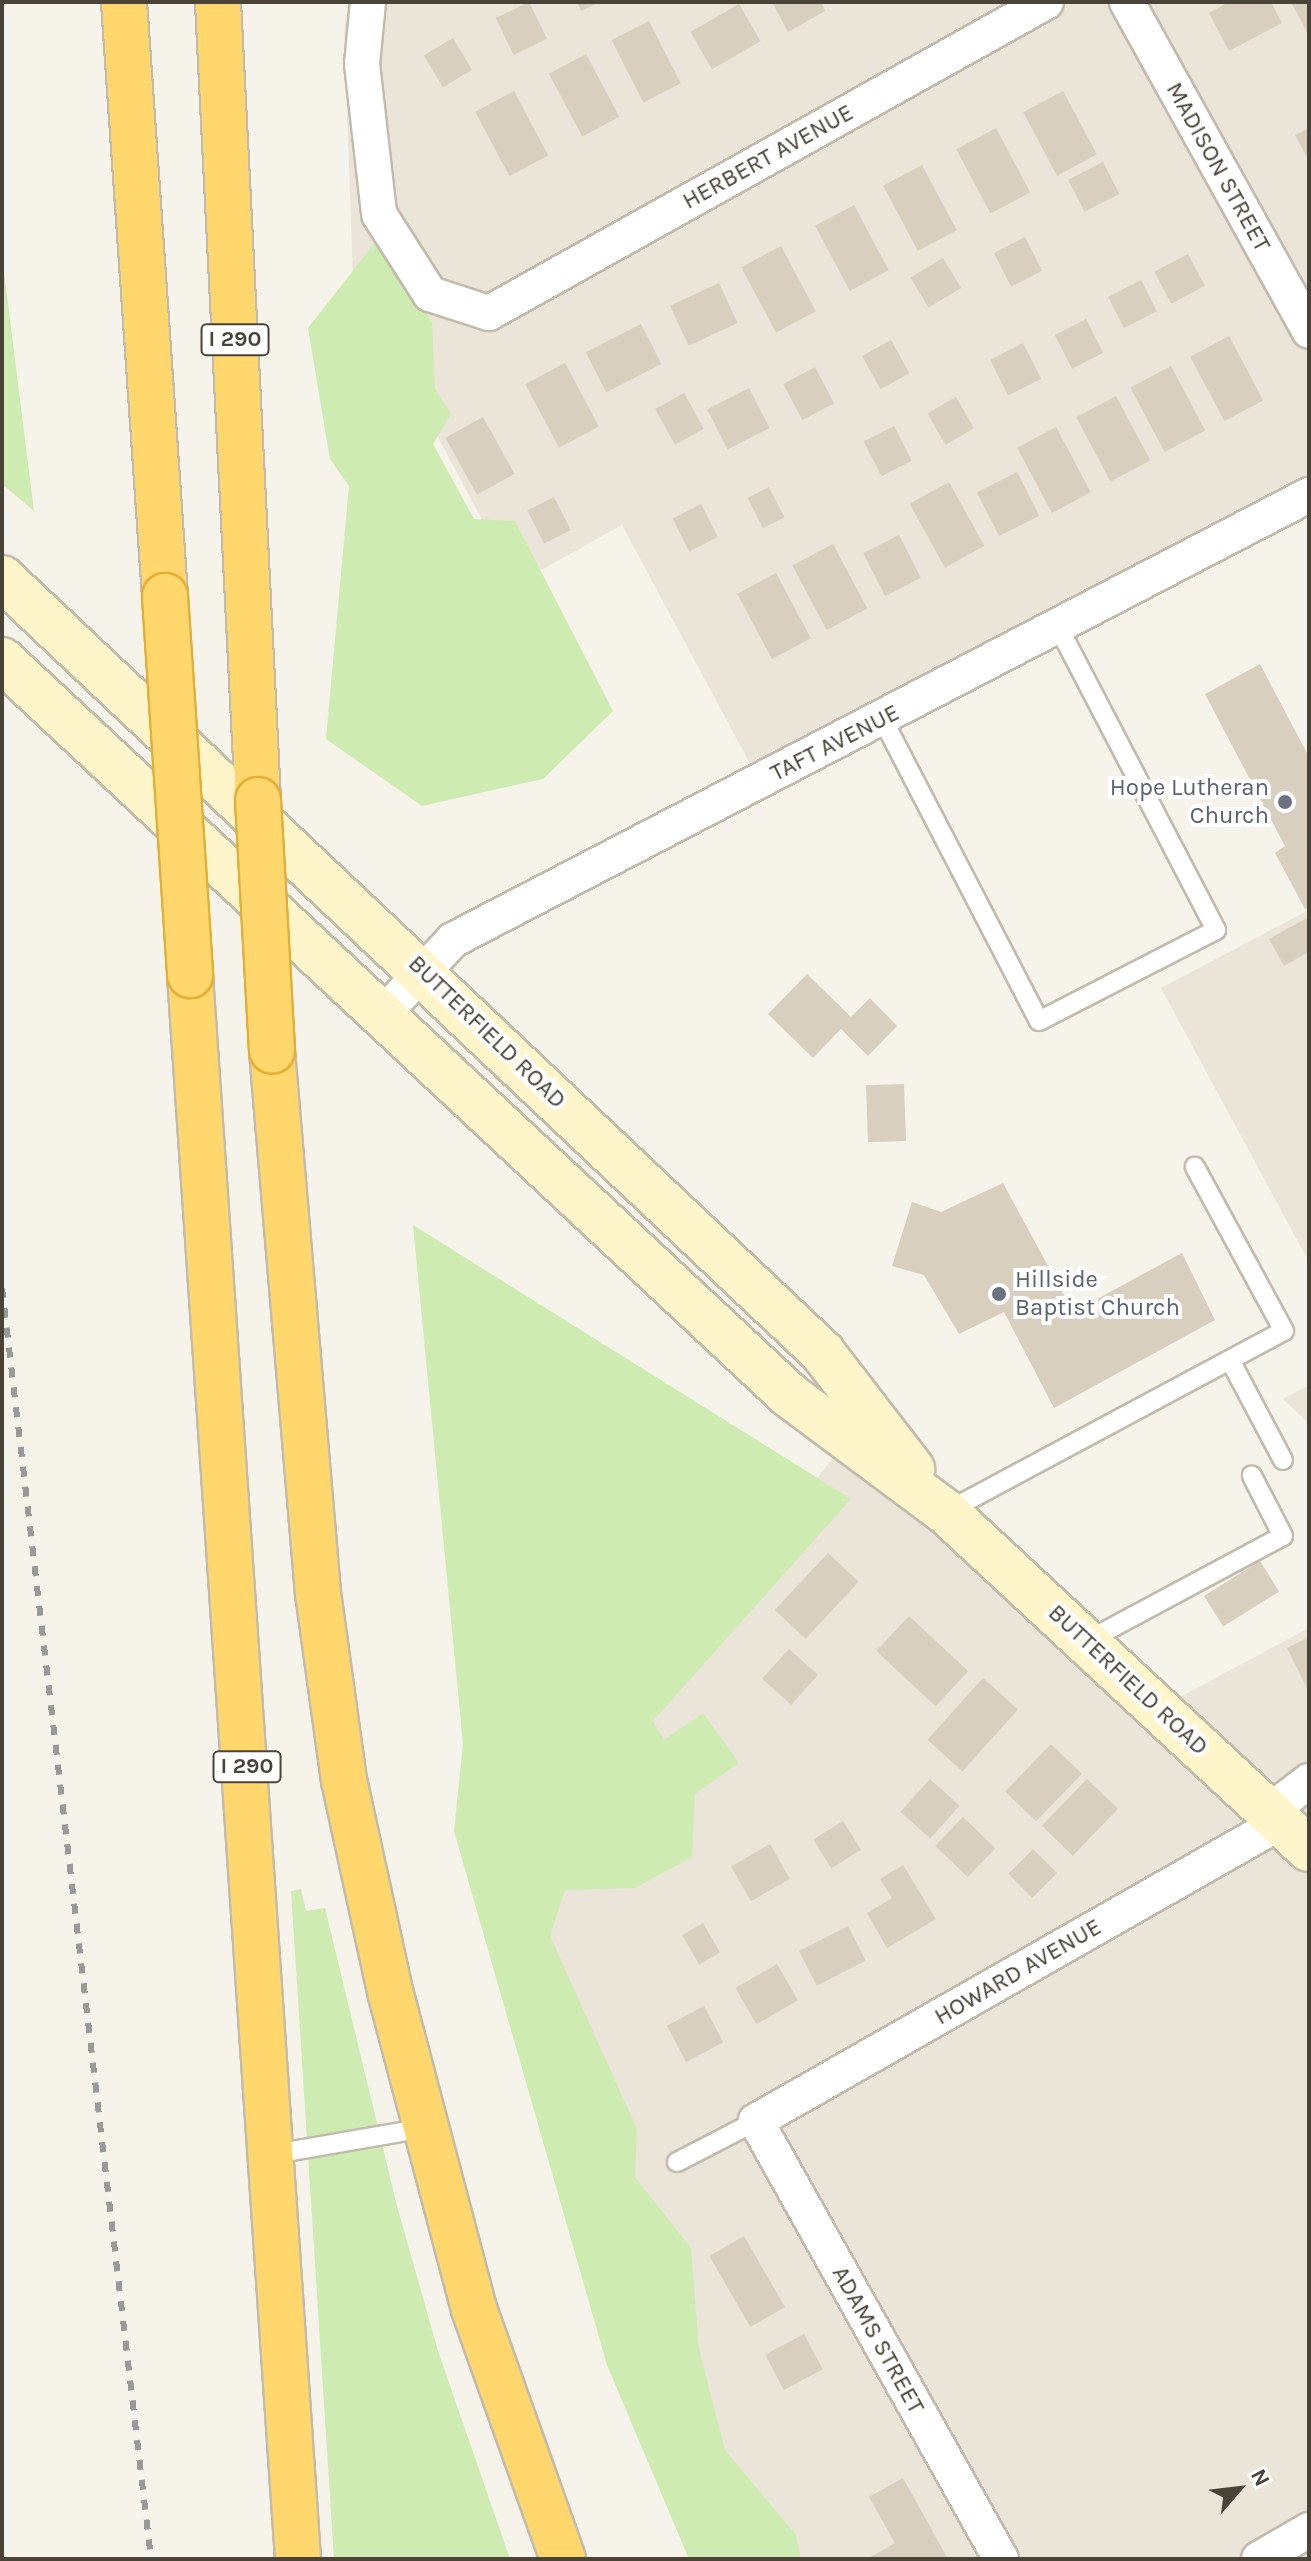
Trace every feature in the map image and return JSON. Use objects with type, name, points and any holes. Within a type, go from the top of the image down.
[{"type":"highway","name":"I 290","points":[[124,2],[274,2154],[298,2559]]},
{"type":"highway","name":"I 290","points":[[218,2],[272,1051],[313,1546],[344,1780],[425,2128],[474,2309],[563,2559]]},
{"type":"main road","name":"BUTTERFIELD ROAD","points":[[2,578],[424,972],[822,1352],[946,1512]]},
{"type":"main road","name":"BUTTERFIELD ROAD","points":[[2,660],[789,1395],[946,1512],[1287,1828]]},
{"type":"street","name":"HERBERT AVENUE","points":[[368,2],[362,64],[379,214],[430,294],[489,313],[1046,2]]},
{"type":"street","name":"MADISON STREET","points":[[1127,2],[1309,331]]},
{"type":"street","name":"TAFT AVENUE","points":[[381,1016],[453,940],[1309,495]]},
{"type":"street","name":"HOWARD AVENUE","points":[[756,2121],[1287,1828],[1309,1781]]},
{"type":"street","name":"ADAMS STREET","points":[[756,2121],[1001,2559]]},
{"type":"street","points":[[1259,2559],[1309,2530]]},
{"type":"lane","points":[[882,718],[1039,1021],[1216,930],[1058,626]]},
{"type":"lane","points":[[946,1512],[1284,1331],[1195,1167]]},
{"type":"lane","points":[[1230,1360],[1283,1460]]},
{"type":"lane","points":[[1087,1641],[1283,1536],[1252,1476]]},
{"type":"lane","points":[[677,2162],[756,2121]]},
{"type":"lane","points":[[274,2154],[425,2128]]},
{"type":"shaded area","points":[[348,2],[1309,2],[1309,475],[754,771],[622,525],[516,584],[353,277],[344,30]]},
{"type":"shaded area","points":[[1309,910],[1309,1262],[1161,988]]},
{"type":"shaded area","points":[[1309,1385],[1309,1424],[1283,1399]]},
{"type":"shaded area","points":[[850,1435],[1309,1861],[1309,2559],[722,2559],[501,1896]]},
{"type":"shaded area","points":[[1309,1628],[1309,1838],[1167,1704]]},
{"type":"green space","points":[[378,239],[432,322],[435,389],[451,414],[433,444],[474,519],[515,521],[613,711],[543,779],[422,806],[326,739],[349,486],[330,459],[308,328]]},
{"type":"green space","points":[[2,256],[34,511],[2,484]]},
{"type":"green space","points":[[413,1225],[851,1499],[653,1721],[664,1740],[703,1713],[739,1763],[695,1794],[692,1857],[635,1888],[565,1890],[550,1936],[637,2129],[635,2177],[691,2248],[699,2349],[725,2450],[796,2535],[801,2559],[689,2559],[607,2365],[454,1831],[463,1744]]},
{"type":"green space","points":[[301,1889],[306,1911],[325,1908],[397,2206],[438,2351],[510,2559],[334,2559],[291,1891]]},
{"type":"building","points":[[529,2],[547,39],[514,55],[496,18]]},
{"type":"building","points":[[577,2],[600,2],[581,11]]},
{"type":"building","points":[[772,2],[821,2],[825,11],[788,32]]},
{"type":"building","points":[[1229,2],[1271,2],[1282,23],[1229,51],[1209,13]]},
{"type":"building","points":[[1291,2],[1309,2],[1309,36]]},
{"type":"building","points":[[739,4],[760,41],[712,69],[691,32]]},
{"type":"building","points":[[649,21],[681,83],[643,102],[612,40]]},
{"type":"building","points":[[453,38],[472,70],[443,87],[424,56]]},
{"type":"building","points":[[586,54],[619,117],[582,136],[549,74]]},
{"type":"building","points":[[514,91],[548,155],[509,176],[475,112]]},
{"type":"building","points":[[1063,91],[1097,155],[1057,176],[1023,112]]},
{"type":"building","points":[[996,128],[1030,192],[991,214],[956,149]]},
{"type":"building","points":[[1309,128],[1309,161],[1295,135]]},
{"type":"building","points":[[1103,162],[1119,194],[1085,212],[1068,180]]},
{"type":"building","points":[[922,165],[957,230],[918,251],[883,186]]},
{"type":"building","points":[[854,205],[889,270],[850,291],[815,226]]},
{"type":"building","points":[[1025,237],[1042,271],[1011,287],[994,253]]},
{"type":"building","points":[[781,246],[816,311],[776,332],[741,267]]},
{"type":"building","points":[[1188,254],[1205,286],[1171,304],[1154,272]]},
{"type":"building","points":[[943,258],[961,288],[928,308],[910,278]]},
{"type":"building","points":[[1141,280],[1157,311],[1124,328],[1108,297]]},
{"type":"building","points":[[719,283],[738,323],[689,346],[670,306]]},
{"type":"building","points":[[1086,319],[1103,353],[1072,369],[1055,335]]},
{"type":"building","points":[[641,324],[661,364],[606,392],[586,352]]},
{"type":"building","points":[[1229,336],[1263,400],[1224,421],[1190,357]]},
{"type":"building","points":[[891,340],[909,373],[881,389],[862,356]]},
{"type":"building","points":[[1023,343],[1041,379],[1008,395],[990,360]]},
{"type":"building","points":[[565,363],[599,427],[559,448],[525,384]]},
{"type":"building","points":[[1171,366],[1205,430],[1165,452],[1130,388]]},
{"type":"building","points":[[815,367],[834,403],[802,420],[783,384]]},
{"type":"building","points":[[749,388],[769,428],[728,449],[707,409]]},
{"type":"building","points":[[684,393],[704,429],[675,445],[655,409]]},
{"type":"building","points":[[1116,396],[1150,460],[1111,482],[1076,417]]},
{"type":"building","points":[[956,397],[974,428],[945,445],[927,414]]},
{"type":"building","points":[[483,417],[515,474],[477,495],[445,438]]},
{"type":"building","points":[[894,426],[912,461],[881,476],[864,441]]},
{"type":"building","points":[[1056,427],[1091,492],[1052,513],[1017,448]]},
{"type":"building","points":[[1017,472],[1039,516],[999,536],[977,492]]},
{"type":"building","points":[[949,482],[984,546],[945,568],[910,504]]},
{"type":"building","points":[[769,487],[784,517],[763,528],[748,498]]},
{"type":"building","points":[[554,497],[571,530],[544,544],[527,511]]},
{"type":"building","points":[[701,504],[718,537],[689,551],[672,519]]},
{"type":"building","points":[[899,535],[921,578],[885,596],[863,553]]},
{"type":"building","points":[[833,544],[867,608],[827,630],[792,566]]},
{"type":"building","points":[[776,573],[811,638],[772,659],[737,594]]},
{"type":"building","name":"Hope Lutheran Church","points":[[1260,664],[1309,757],[1309,907],[1305,909],[1275,853],[1285,846],[1205,694]]},
{"type":"building","points":[[1307,918],[1309,952],[1284,966],[1269,939]]},
{"type":"building","points":[[807,974],[851,1017],[870,998],[897,1026],[868,1056],[841,1029],[813,1058],[768,1014]]},
{"type":"building","points":[[904,1084],[906,1141],[868,1142],[866,1085]]},
{"type":"building","name":"Hillside Baptist Church","points":[[1003,1183],[1073,1312],[1182,1253],[1215,1320],[1054,1408],[1004,1312],[959,1334],[924,1275],[892,1266],[912,1202],[941,1212]]},
{"type":"building","points":[[828,1553],[859,1582],[806,1639],[775,1610]]},
{"type":"building","points":[[1260,1561],[1279,1592],[1223,1627],[1204,1596]]},
{"type":"building","points":[[909,1616],[968,1671],[936,1706],[876,1651]]},
{"type":"building","points":[[1309,1637],[1309,1692],[1287,1648]]},
{"type":"building","points":[[789,1649],[818,1675],[791,1705],[762,1679]]},
{"type":"building","points":[[983,1678],[1018,1709],[962,1771],[927,1740]]},
{"type":"building","points":[[1051,1744],[1082,1774],[1036,1821],[1005,1791]]},
{"type":"building","points":[[930,1779],[960,1806],[930,1838],[901,1812]]},
{"type":"building","points":[[1087,1779],[1118,1809],[1073,1856],[1042,1826]]},
{"type":"building","points":[[963,1817],[995,1848],[968,1877],[935,1846]]},
{"type":"building","points":[[843,1821],[861,1850],[831,1868],[813,1840]]},
{"type":"building","points":[[770,1844],[790,1879],[751,1901],[731,1866]]},
{"type":"building","points":[[1033,1849],[1057,1873],[1032,1898],[1008,1874]]},
{"type":"building","points":[[903,1865],[936,1919],[887,1948],[867,1913],[892,1898],[880,1879]]},
{"type":"building","points":[[703,1923],[720,1952],[699,1964],[682,1935]]},
{"type":"building","points":[[848,1926],[866,1961],[817,1986],[799,1951]]},
{"type":"building","points":[[777,1964],[798,2000],[756,2024],[735,1988]]},
{"type":"building","points":[[704,2006],[723,2042],[686,2062],[667,2026]]},
{"type":"building","points":[[744,2236],[785,2307],[750,2327],[709,2256]]},
{"type":"building","points":[[804,2334],[823,2369],[784,2390],[765,2355]]},
{"type":"building","points":[[903,2478],[948,2559],[867,2559],[895,2543],[869,2497]]},
{"type":"railway","points":[[2,1288],[151,2559]]},
{"type":"place","name":"Hope Lutheran Church","points":[[1285,802]]},
{"type":"place","name":"Hillside Baptist Church","points":[[999,1294]]}]
